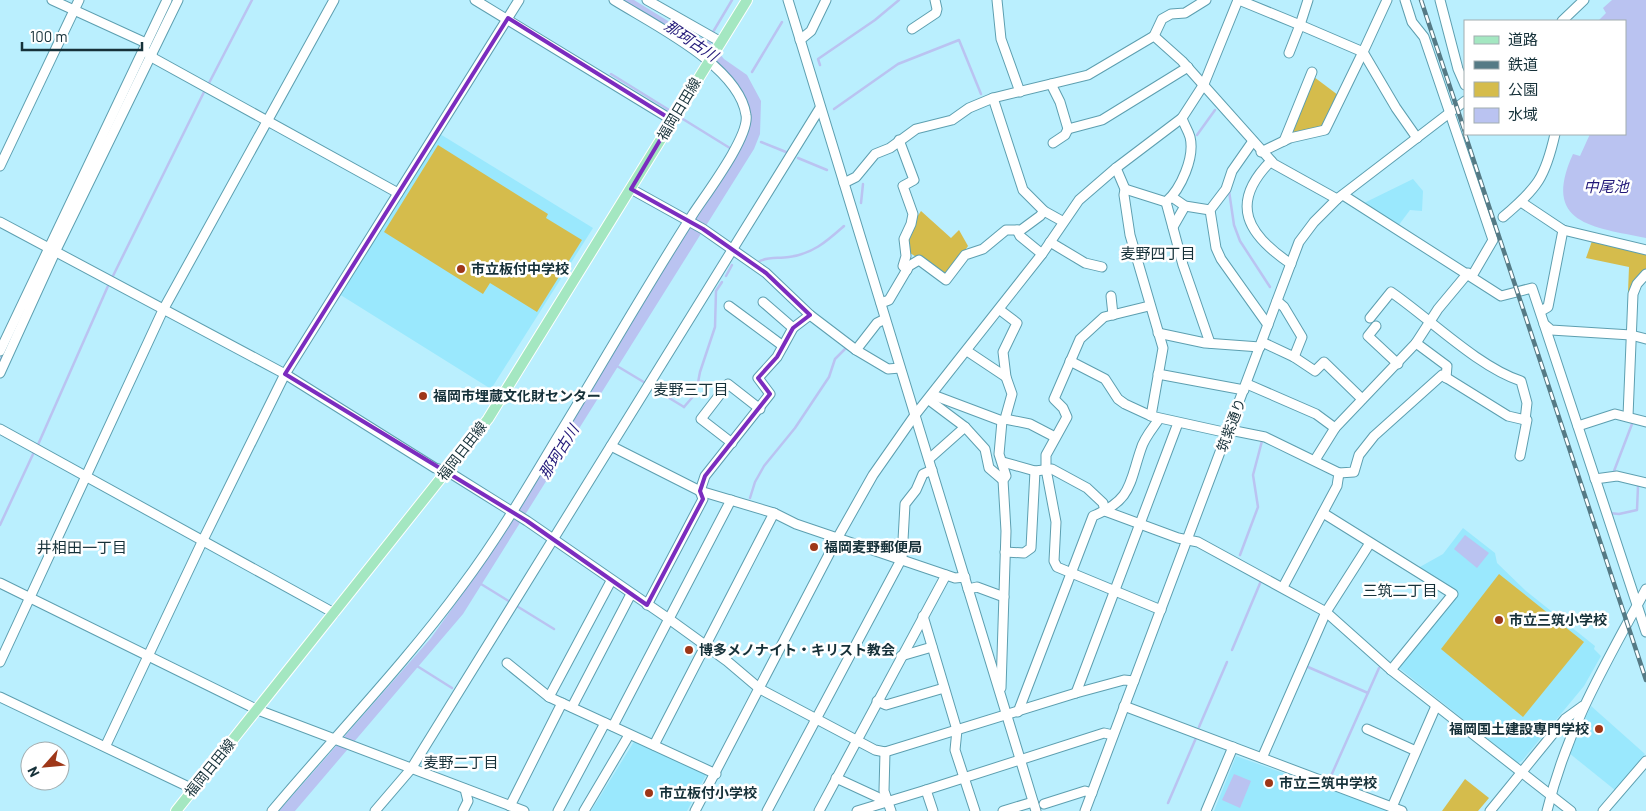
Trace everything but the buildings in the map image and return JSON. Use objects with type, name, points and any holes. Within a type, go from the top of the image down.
[{"type":"main road","points":[[720,43],[747,0]]},
{"type":"main road","name":"福岡日田線","points":[[176,811],[488,419],[720,43]]},
{"type":"street","points":[[52,0],[147,50],[267,122],[398,193]]},
{"type":"street","points":[[0,166],[79,0]]},
{"type":"street","points":[[0,351],[52,248],[147,50],[167,0]]},
{"type":"street","points":[[147,50],[178,0]]},
{"type":"street","points":[[0,662],[163,310],[334,0]]},
{"type":"street","points":[[475,0],[508,18],[672,120]]},
{"type":"street","points":[[106,746],[148,654],[285,374],[519,0]]},
{"type":"street","points":[[272,811],[426,634],[464,584],[512,513],[689,221],[741,139],[747,122],[737,90],[701,53],[614,0]]},
{"type":"street","points":[[647,0],[720,43]]},
{"type":"street","points":[[788,0],[1036,811]]},
{"type":"street","points":[[800,40],[811,31],[826,0]]},
{"type":"street","points":[[912,29],[936,13],[935,0]]},
{"type":"street","points":[[997,0],[1002,39],[1020,92]]},
{"type":"street","points":[[844,183],[856,177],[875,154],[890,148],[916,129],[952,120],[969,108],[993,98],[1088,75],[1154,36],[1162,19],[1171,14],[1185,13],[1206,0]]},
{"type":"street","points":[[695,811],[838,538],[873,476],[915,416],[1000,310],[1042,254],[1062,221],[1087,191],[1182,118],[1204,84],[1237,0],[1363,52],[1396,108],[1417,138]]},
{"type":"street","points":[[1289,53],[1308,0]]},
{"type":"street","points":[[1262,152],[1284,141],[1325,130],[1387,0]]},
{"type":"street","points":[[1315,460],[1335,428],[1416,344],[1430,322],[1470,274],[1493,240],[1424,37],[1412,22],[1405,0]]},
{"type":"street","points":[[1440,0],[1458,69],[1464,83]]},
{"type":"street","points":[[1566,20],[1584,0]]},
{"type":"street","points":[[1154,36],[1204,84],[1271,161],[1340,197],[1470,274],[1501,296],[1532,288],[1636,607],[1646,632]]},
{"type":"street","points":[[1068,129],[1102,120],[1188,67]]},
{"type":"street","points":[[1284,141],[1312,72]]},
{"type":"street","points":[[1052,84],[1060,102],[1068,129],[1065,135],[1054,143]]},
{"type":"street","points":[[993,98],[1023,190],[1044,212],[1062,221]]},
{"type":"street","name":"筑紫通り","points":[[1085,811],[1246,387],[1276,301],[1306,231],[1340,197],[1464,102]]},
{"type":"street","points":[[375,811],[410,768],[554,541],[731,250],[820,108]]},
{"type":"street","points":[[1182,118],[1190,136],[1191,152],[1184,174],[1169,200],[1173,227],[1210,343]]},
{"type":"street","points":[[1503,217],[1536,186],[1547,167],[1556,135]]},
{"type":"street","points":[[899,140],[914,180],[903,186],[912,214],[911,224],[904,239],[906,256],[903,266],[907,270]]},
{"type":"street","points":[[1253,141],[1232,171],[1226,189],[1210,210],[1216,248],[1221,259],[1268,325]]},
{"type":"street","points":[[1271,161],[1252,189],[1247,203],[1250,221],[1260,240],[1291,264]]},
{"type":"street","points":[[1018,712],[1093,516],[1105,511],[1131,487],[1141,448],[1155,417],[1158,374],[1163,348],[1149,306],[1130,235],[1124,195],[1125,189],[1116,168]]},
{"type":"street","points":[[631,189],[703,229],[766,273],[810,315],[856,350],[888,369],[900,368]]},
{"type":"street","points":[[1125,189],[1185,206],[1210,210]]},
{"type":"street","points":[[1521,202],[1564,230],[1646,250]]},
{"type":"street","points":[[1173,227],[1185,206]]},
{"type":"street","points":[[880,303],[889,300],[907,270],[918,260],[946,280],[965,255],[983,249],[1006,230],[1018,230],[1034,222],[1044,212]]},
{"type":"street","points":[[0,222],[52,248],[163,310],[285,374],[435,468],[447,471],[527,521],[706,645],[760,689],[856,741],[885,752],[1007,716],[1076,693],[1124,680],[1134,682]]},
{"type":"street","points":[[1018,230],[1020,236],[1042,254]]},
{"type":"street","points":[[1541,311],[1548,308],[1564,230]]},
{"type":"street","points":[[1050,242],[1085,262],[1102,267]]},
{"type":"street","points":[[0,373],[52,248]]},
{"type":"street","points":[[1628,416],[1633,294],[1637,284],[1646,274]]},
{"type":"street","points":[[1398,364],[1368,336],[1373,322],[1390,292],[1508,377],[1521,381],[1527,403],[1525,420],[1527,420],[1520,456]]},
{"type":"street","points":[[1111,296],[1113,315]]},
{"type":"street","points":[[1276,301],[1284,307],[1302,337],[1294,357]]},
{"type":"street","points":[[764,302],[793,328]]},
{"type":"street","points":[[729,306],[783,346]]},
{"type":"street","points":[[1149,306],[1104,317],[1080,339],[1054,399],[1066,412],[1067,417],[1046,455],[1046,469],[1056,522],[1054,564],[1072,574],[1161,610]]},
{"type":"street","points":[[1000,310],[1017,323],[1003,352],[1012,400],[1003,420],[998,440],[999,454],[1006,476],[1003,480],[1005,552],[1001,696]]},
{"type":"street","points":[[647,605],[703,499],[700,491],[705,476],[770,394],[758,378],[776,357],[793,328],[810,315]]},
{"type":"street","points":[[856,350],[877,323],[885,319]]},
{"type":"street","points":[[1544,324],[1551,330],[1630,335],[1646,339]]},
{"type":"street","points":[[1158,334],[1210,343],[1261,344],[1294,357],[1316,371],[1324,362],[1362,398]]},
{"type":"street","points":[[1416,344],[1447,366],[1446,378]]},
{"type":"street","points":[[967,351],[1006,376]]},
{"type":"street","points":[[1070,361],[1105,379],[1118,399],[1125,404],[1155,417],[1178,423],[1265,437],[1339,473],[1354,472],[1359,455],[1374,436],[1442,376],[1508,416],[1525,420]]},
{"type":"street","points":[[1158,374],[1246,387],[1316,414],[1335,428]]},
{"type":"street","points":[[732,443],[701,419],[728,384],[760,409]]},
{"type":"street","points":[[931,397],[1003,420],[1030,424],[1055,437]]},
{"type":"street","points":[[931,397],[965,427],[985,449],[990,468],[1003,480]]},
{"type":"street","points":[[1578,426],[1615,414],[1646,422]]},
{"type":"street","points":[[1076,693],[1113,590],[1178,423]]},
{"type":"street","points":[[929,459],[965,427]]},
{"type":"street","points":[[0,429],[202,542],[334,613]]},
{"type":"street","points":[[611,446],[700,491],[774,514],[796,524],[902,558],[955,578],[964,577]]},
{"type":"street","points":[[1002,462],[1035,471],[1052,469],[1087,488],[1103,503],[1105,511]]},
{"type":"street","points":[[767,811],[902,558],[906,504],[916,490],[923,474],[932,470]]},
{"type":"street","points":[[1005,552],[1024,553],[1031,548],[1035,471]]},
{"type":"street","points":[[1283,587],[1337,486],[1339,473]]},
{"type":"street","points":[[1595,480],[1617,476],[1646,484]]},
{"type":"street","points":[[558,811],[669,620],[731,500]]},
{"type":"street","points":[[1105,511],[1138,525],[1198,542],[1326,612],[1391,670],[1550,796],[1572,811]]},
{"type":"street","points":[[1323,513],[1453,594],[1391,670]]},
{"type":"street","points":[[654,745],[774,514]]},
{"type":"street","points":[[1262,758],[1326,612],[1370,543]]},
{"type":"street","points":[[819,811],[946,574]]},
{"type":"street","points":[[549,697],[611,581]]},
{"type":"street","points":[[0,583],[148,654],[258,710],[524,811]]},
{"type":"street","points":[[968,589],[977,587],[1004,596]]},
{"type":"street","points":[[1547,811],[1564,752],[1583,706],[1646,589]]},
{"type":"street","points":[[572,708],[631,594]]},
{"type":"street","points":[[923,616],[957,730],[954,740],[955,750],[975,811]]},
{"type":"street","points":[[901,656],[932,647]]},
{"type":"street","points":[[507,663],[549,697],[716,774]]},
{"type":"street","points":[[877,701],[886,705],[944,688]]},
{"type":"street","points":[[0,697],[193,789]]},
{"type":"street","points":[[510,806],[562,703]]},
{"type":"street","points":[[1124,706],[1402,811]]},
{"type":"street","points":[[1392,807],[1436,706]]},
{"type":"street","points":[[1490,811],[1565,719],[1583,706]]},
{"type":"street","points":[[1368,729],[1416,750]]},
{"type":"street","points":[[857,811],[890,806],[926,790],[1104,733],[1113,735]]},
{"type":"street","points":[[584,811],[629,735]]},
{"type":"street","points":[[1206,811],[1233,747]]},
{"type":"street","points":[[885,752],[884,791],[890,806]]},
{"type":"street","points":[[1603,811],[1646,761]]},
{"type":"street","points":[[836,778],[890,806]]},
{"type":"street","points":[[463,811],[468,801],[465,789]]},
{"type":"street","points":[[926,790],[933,811]]},
{"type":"street","points":[[1044,804],[1085,791],[1092,794]]},
{"type":"street","points":[[1003,811],[1033,802]]},
{"type":"highlighted area","points":[[508,18],[672,120],[631,189],[703,229],[766,273],[810,315],[793,328],[777,357],[758,378],[770,394],[705,476],[700,491],[703,499],[647,605],[527,521],[285,374]]},
{"type":"shaded area","name":"市立板付中学校","points":[[440,134],[593,228],[491,389],[339,294]]},
{"type":"shaded area","points":[[1413,179],[1423,191],[1422,211],[1410,210],[1398,226],[1364,203]]},
{"type":"shaded area","name":"市立三筑小学校","points":[[1463,528],[1495,553],[1497,563],[1526,591],[1595,646],[1594,649],[1601,656],[1584,686],[1522,761],[1518,763],[1399,668],[1457,593],[1418,568],[1443,554]]},
{"type":"shaded area","name":"福岡国土建設専門学校","points":[[1591,706],[1645,754],[1615,790],[1569,753]]},
{"type":"shaded area","name":"市立板付小学校","points":[[635,740],[703,770],[706,775],[687,811],[591,811]]},
{"type":"shaded area","name":"市立三筑中学校","points":[[1236,756],[1390,811],[1214,811]]},
{"type":"green space","points":[[1314,77],[1338,95],[1323,127],[1291,135]]},
{"type":"green space","points":[[438,145],[548,214],[546,218],[582,240],[537,312],[490,283],[483,294],[384,232]]},
{"type":"green space","points":[[921,211],[951,238],[959,230],[968,246],[948,275],[944,275],[907,251],[908,231]]},
{"type":"green space","points":[[1592,241],[1646,253],[1646,270],[1631,292],[1628,292],[1629,267],[1586,258]]},
{"type":"green space","points":[[1499,574],[1584,642],[1523,717],[1441,649]]},
{"type":"green space","points":[[1465,779],[1489,798],[1478,811],[1442,811]]},
{"type":"water","name":"那珂古川","points":[[617,0],[634,0],[686,32],[709,41],[724,59],[747,75],[761,101],[760,134],[754,149],[463,614],[295,811],[279,811],[431,638],[474,578],[636,316],[668,260],[743,143],[748,131],[749,117],[742,93],[736,82]]},
{"type":"water","name":"中尾池","points":[[1612,0],[1646,0],[1646,238],[1591,225],[1578,218],[1568,208],[1563,195],[1565,177],[1573,154],[1580,156],[1590,135],[1626,135],[1626,20],[1599,20],[1606,13],[1603,8]]},
{"type":"water","points":[[1465,535],[1489,553],[1477,568],[1454,549]]},
{"type":"water","points":[[1234,774],[1251,781],[1240,808],[1222,800]]},
{"type":"waterway","points":[[208,85],[252,0]]},
{"type":"waterway","points":[[713,32],[732,0]]},
{"type":"waterway","points":[[820,65],[818,59],[875,20],[899,0]]},
{"type":"waterway","points":[[752,72],[782,22]]},
{"type":"waterway","points":[[834,109],[898,64],[959,40],[981,94]]},
{"type":"waterway","points":[[611,74],[674,113]]},
{"type":"waterway","points":[[37,447],[108,286],[205,90]]},
{"type":"waterway","points":[[1197,135],[1215,110]]},
{"type":"waterway","points":[[678,116],[733,150]]},
{"type":"waterway","points":[[761,142],[786,152]]},
{"type":"waterway","points":[[798,158],[827,170]]},
{"type":"waterway","points":[[861,203],[863,184]]},
{"type":"waterway","points":[[1229,191],[1234,225],[1240,241],[1270,287]]},
{"type":"waterway","points":[[758,262],[805,253],[825,242],[844,226]]},
{"type":"waterway","points":[[726,276],[732,265]]},
{"type":"waterway","points":[[684,407],[696,393],[700,372],[715,327],[716,291],[722,282]]},
{"type":"waterway","points":[[750,498],[755,482],[764,466],[795,428],[829,377],[835,359],[846,348]]},
{"type":"waterway","points":[[0,361],[5,351]]},
{"type":"waterway","points":[[617,366],[647,384]]},
{"type":"waterway","points":[[651,387],[684,407]]},
{"type":"waterway","points":[[1614,471],[1632,424]]},
{"type":"waterway","points":[[1240,555],[1258,507],[1253,475],[1262,441]]},
{"type":"waterway","points":[[0,525],[34,452]]},
{"type":"waterway","points":[[1609,513],[1619,514],[1637,510],[1638,486]]},
{"type":"waterway","points":[[1232,650],[1261,581]]},
{"type":"waterway","points":[[481,584],[554,629]]},
{"type":"waterway","points":[[1199,727],[1227,662]]},
{"type":"waterway","points":[[417,666],[452,688]]},
{"type":"waterway","points":[[1308,667],[1368,693]]},
{"type":"waterway","points":[[1331,776],[1379,668]]},
{"type":"waterway","points":[[1168,803],[1196,738]]},
{"type":"railway","points":[[1421,0],[1464,129]]},
{"type":"railway","points":[[1465,135],[1646,680]]},
{"type":"place","name":"市立板付中学校","points":[[461,269]]},
{"type":"place","name":"福岡市埋蔵文化財センター","points":[[423,396]]},
{"type":"place","name":"福岡麦野郵便局","points":[[814,547]]},
{"type":"place","name":"市立三筑小学校","points":[[1499,620]]},
{"type":"place","name":"博多メノナイト・キリスト教会","points":[[689,650]]},
{"type":"place","name":"福岡国土建設専門学校","points":[[1599,729]]},
{"type":"place","name":"市立三筑中学校","points":[[1269,783]]},
{"type":"place","name":"市立板付小学校","points":[[649,793]]},
{"type":"district","name":"麦野四丁目","points":[[1158,254]]},
{"type":"district","name":"麦野三丁目","points":[[691,390]]},
{"type":"district","name":"井相田一丁目","points":[[82,548]]},
{"type":"district","name":"三筑二丁目","points":[[1400,591]]},
{"type":"district","name":"麦野二丁目","points":[[461,763]]}]
